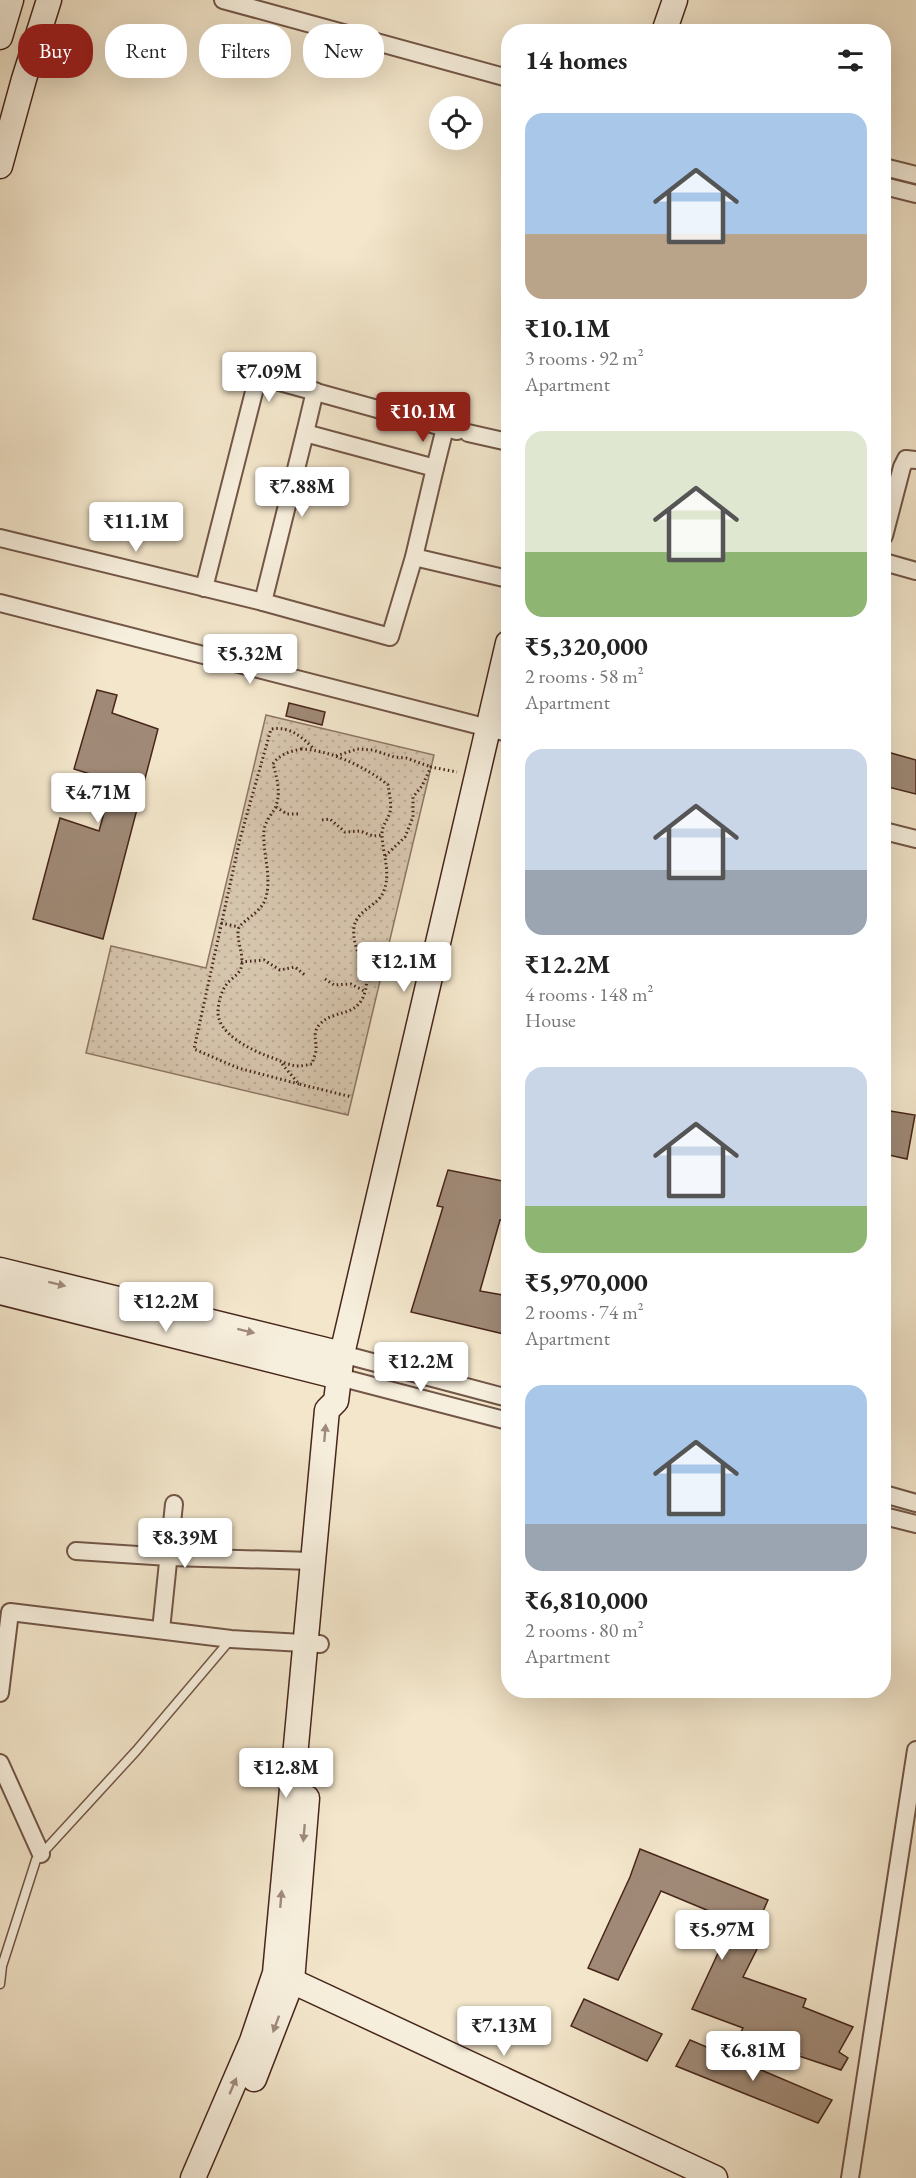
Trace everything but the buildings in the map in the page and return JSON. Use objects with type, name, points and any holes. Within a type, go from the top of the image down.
[{"type":"street","points":[[0,38],[11,0]]},
{"type":"street","points":[[0,166],[49,0]]},
{"type":"street","points":[[223,0],[501,76]]},
{"type":"street","points":[[667,24],[675,0]]},
{"type":"street","points":[[891,169],[916,175]]},
{"type":"street","points":[[891,188],[916,194]]},
{"type":"street","points":[[204,588],[258,375],[501,440]]},
{"type":"street","points":[[263,603],[315,391]]},
{"type":"street","points":[[0,538],[390,637],[414,556],[435,468],[457,430]]},
{"type":"street","points":[[305,433],[435,468]]},
{"type":"street","points":[[891,509],[906,459],[916,460]]},
{"type":"street","points":[[414,556],[501,577]]},
{"type":"street","points":[[891,564],[916,571]]},
{"type":"street","points":[[0,603],[498,730]]},
{"type":"street","points":[[313,1644],[313,1561],[327,1410],[339,1377],[476,776],[498,730],[501,704]]},
{"type":"street","points":[[891,833],[916,839]]},
{"type":"street","points":[[0,1270],[339,1377],[501,1397]]},
{"type":"street","points":[[0,1293],[501,1419]]},
{"type":"street","points":[[211,2178],[268,2048],[283,1977],[313,1644],[344,1412],[339,1377]]},
{"type":"street","points":[[891,1496],[916,1503]]},
{"type":"street","points":[[161,1630],[174,1504]]},
{"type":"street","points":[[891,1518],[916,1524]]},
{"type":"street","points":[[76,1551],[169,1557],[313,1561]]},
{"type":"street","points":[[0,1692],[9,1612],[231,1639],[313,1644]]},
{"type":"street","points":[[850,2178],[916,1750]]},
{"type":"street","points":[[0,1763],[41,1854]]},
{"type":"street","points":[[193,2178],[252,2041],[283,1977]]},
{"type":"street","points":[[283,1977],[715,2178]]},
{"type":"lane","points":[[0,1984],[5,1955],[36,1860],[136,1751],[231,1639]]},
{"type":"path","points":[[314,749],[299,734],[279,728],[271,729],[240,839],[194,1049],[238,1068],[352,1097]]},
{"type":"path","points":[[314,749],[371,771],[388,785],[390,812],[384,823],[382,834],[387,870],[383,894],[357,918],[354,927],[359,959],[367,972],[366,992],[360,1005],[349,1013],[329,1017],[318,1026],[314,1036],[316,1050],[312,1064],[300,1066],[280,1062],[245,1046],[220,1023],[218,1013],[225,986],[238,973],[242,962],[238,939],[239,927],[264,903],[268,879],[263,846],[264,828],[276,807],[278,795],[277,777],[273,764],[275,760],[292,750],[314,749]]},
{"type":"path","points":[[336,756],[357,749],[373,750],[431,767],[476,776]]},
{"type":"path","points":[[385,856],[405,837],[413,817],[413,797],[423,786],[431,767]]},
{"type":"path","points":[[276,807],[287,814],[301,814]]},
{"type":"path","points":[[322,820],[330,819],[345,832],[360,831],[373,836],[382,834]]},
{"type":"path","points":[[221,923],[239,927]]},
{"type":"path","points":[[242,962],[264,960],[276,969],[291,967],[305,975]]},
{"type":"path","points":[[325,979],[334,985],[351,984],[366,992]]},
{"type":"path","points":[[280,1062],[299,1084]]},
{"type":"shaded area","points":[[266,715],[434,755],[348,1115],[86,1053],[111,946],[206,968]]}]
